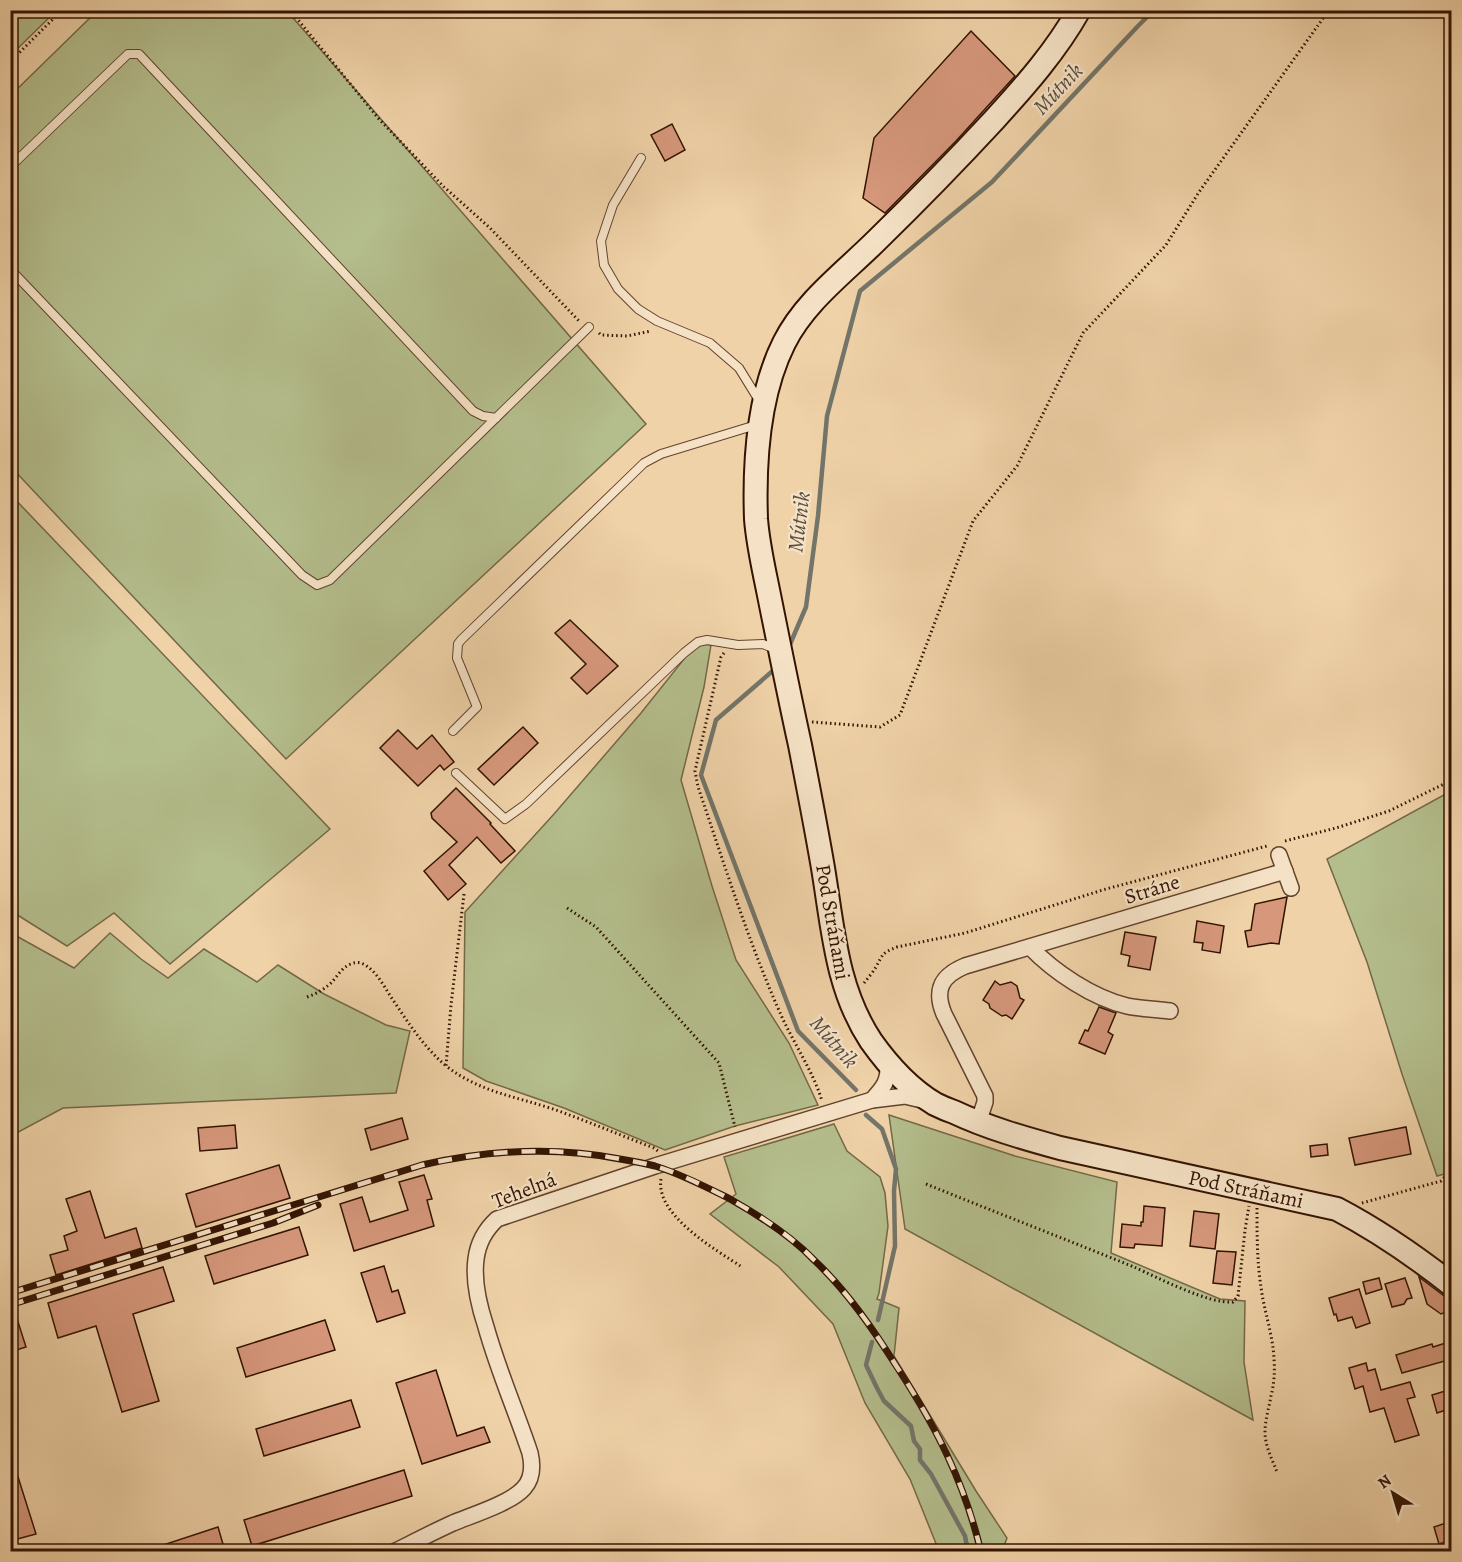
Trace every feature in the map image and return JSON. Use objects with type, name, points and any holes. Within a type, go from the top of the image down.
[{"type":"street","name":"Pod Stráňami","points":[[1079,10],[1052,52],[1004,108],[920,198],[818,296],[801,316],[784,343],[769,380],[762,415],[756,482],[757,531],[823,866],[837,960],[847,992],[871,1040],[897,1073],[934,1104],[1018,1137],[1337,1209],[1387,1238],[1452,1285]]},
{"type":"street","points":[[1279,855],[1291,888]]},
{"type":"street","name":"Stráne","points":[[978,1123],[986,1096],[944,1014],[939,994],[946,977],[957,969],[1285,871]]},
{"type":"street","points":[[1030,947],[1057,971],[1108,999],[1127,1005],[1170,1011]]},
{"type":"street","points":[[872,1100],[883,1088],[888,1075],[888,1062]]},
{"type":"street","name":"Tehelná","points":[[394,1551],[511,1498],[522,1490],[531,1475],[530,1453],[490,1343],[478,1297],[476,1260],[479,1246],[487,1230],[497,1219],[669,1162],[872,1100],[905,1096],[934,1104]]},
{"type":"lane","points":[[10,167],[128,54],[140,54],[473,411],[483,416],[496,418]]},
{"type":"lane","points":[[453,731],[477,707],[457,658],[458,644],[461,640],[644,463],[661,454],[762,415],[739,368],[710,343],[657,321],[638,309],[618,289],[604,266],[601,241],[613,206],[641,158]]},
{"type":"lane","points":[[10,269],[302,575],[317,585],[330,579],[589,327]]},
{"type":"lane","points":[[456,773],[505,819],[526,804],[698,642],[707,640],[738,645],[763,644],[780,655]]},
{"type":"path","points":[[10,62],[62,10]]},
{"type":"path","points":[[290,10],[379,119],[444,187],[490,228],[578,320],[601,335],[627,336],[670,327]]},
{"type":"path","points":[[793,716],[816,723],[880,727],[900,715],[973,521],[1017,466],[1083,333],[1166,245],[1199,192],[1329,10]]},
{"type":"path","points":[[738,645],[727,649],[721,657],[695,771],[698,787],[729,880],[753,944],[782,1016],[818,1088],[824,1105],[824,1115]]},
{"type":"path","points":[[847,992],[864,984],[876,967],[879,958],[886,951],[897,947],[965,933],[1106,889],[1336,828],[1389,811],[1452,780]]},
{"type":"path","points":[[446,1066],[464,894]]},
{"type":"path","points":[[567,908],[596,927],[719,1063],[738,1141]]},
{"type":"path","points":[[306,997],[317,993],[331,983],[346,966],[359,962],[366,965],[380,980],[416,1034],[434,1056],[468,1081],[486,1089],[552,1109],[654,1148],[669,1162],[660,1183],[665,1201],[672,1212],[691,1232],[742,1267]]},
{"type":"path","points":[[1337,1209],[1441,1181],[1452,1169]]},
{"type":"path","points":[[926,1184],[1216,1301],[1225,1302],[1233,1302],[1238,1296],[1247,1214],[1257,1191]]},
{"type":"path","points":[[1257,1191],[1259,1268],[1274,1360],[1274,1381],[1265,1432],[1267,1445],[1277,1472]]},
{"type":"green space","points":[[11,10],[56,10],[56,11],[11,55]]},
{"type":"green space","points":[[97,11],[287,11],[646,424],[286,759],[11,467],[11,95]]},
{"type":"green space","points":[[10,494],[330,829],[170,964],[114,913],[67,946],[11,911]]},
{"type":"green space","points":[[703,644],[711,645],[704,687],[681,780],[736,960],[789,1043],[818,1105],[735,1126],[665,1150],[564,1108],[486,1081],[463,1068],[465,912],[554,814],[641,713],[692,649]]},
{"type":"green space","points":[[1451,791],[1452,1172],[1437,1176],[1367,962],[1327,859]]},
{"type":"green space","points":[[11,933],[74,968],[110,933],[168,978],[204,949],[257,982],[278,965],[324,994],[386,1025],[410,1031],[396,1093],[63,1108],[11,1136]]},
{"type":"green space","points":[[889,1115],[1015,1156],[1117,1182],[1111,1253],[1220,1299],[1245,1301],[1244,1362],[1253,1420],[905,1229]]},
{"type":"green space","points":[[834,1124],[847,1151],[880,1177],[885,1193],[888,1226],[877,1299],[899,1308],[894,1356],[1007,1538],[1002,1551],[939,1551],[910,1479],[865,1403],[833,1324],[779,1267],[710,1214],[736,1194],[724,1157]]},
{"type":"building","points":[[971,31],[1015,76],[956,141],[885,213],[863,198],[874,138]]},
{"type":"building","points":[[672,124],[685,150],[665,161],[651,135]]},
{"type":"building","points":[[570,620],[618,666],[587,694],[571,678],[586,664],[555,633]]},
{"type":"building","points":[[523,727],[538,743],[494,785],[478,769]]},
{"type":"building","points":[[398,730],[417,749],[432,735],[454,762],[444,770],[440,765],[418,786],[380,748]]},
{"type":"building","points":[[456,788],[515,851],[501,863],[477,837],[449,865],[466,884],[448,900],[424,871],[457,842],[432,818],[431,813]]},
{"type":"building","points":[[1287,897],[1279,944],[1248,947],[1245,931],[1251,930],[1255,904]]},
{"type":"building","points":[[1197,921],[1224,926],[1220,953],[1202,950],[1203,943],[1194,942]]},
{"type":"building","points":[[1125,932],[1156,937],[1150,970],[1128,966],[1130,956],[1121,954]]},
{"type":"building","points":[[995,981],[1000,985],[1011,982],[1017,986],[1020,998],[1024,1000],[1012,1019],[1006,1015],[1002,1016],[983,1000]]},
{"type":"building","points":[[1099,1007],[1116,1013],[1108,1032],[1113,1035],[1105,1054],[1079,1043],[1085,1030],[1088,1031]]},
{"type":"building","points":[[402,1118],[408,1139],[371,1150],[365,1129]]},
{"type":"building","points":[[235,1125],[237,1148],[200,1151],[198,1128]]},
{"type":"building","points":[[1406,1127],[1411,1154],[1355,1165],[1349,1138]]},
{"type":"building","points":[[1327,1144],[1328,1155],[1311,1157],[1310,1146]]},
{"type":"building","points":[[279,1165],[290,1198],[196,1227],[186,1194]]},
{"type":"building","points":[[424,1175],[432,1199],[427,1200],[434,1226],[354,1251],[340,1204],[362,1197],[370,1222],[408,1210],[399,1182]]},
{"type":"building","points":[[90,1191],[105,1238],[136,1228],[142,1248],[56,1275],[50,1255],[68,1250],[64,1236],[77,1231],[66,1199]]},
{"type":"building","points":[[1144,1206],[1165,1208],[1162,1246],[1135,1244],[1134,1248],[1120,1247],[1122,1224],[1141,1226]]},
{"type":"building","points":[[1194,1211],[1219,1214],[1215,1249],[1190,1246]]},
{"type":"building","points":[[299,1227],[308,1255],[214,1284],[205,1256]]},
{"type":"building","points":[[1217,1251],[1236,1252],[1232,1285],[1213,1283]]},
{"type":"building","points":[[384,1266],[392,1292],[398,1290],[405,1313],[377,1322],[361,1273]]},
{"type":"building","points":[[163,1267],[174,1301],[133,1314],[159,1401],[122,1412],[96,1326],[58,1338],[48,1303]]},
{"type":"building","points":[[1419,1277],[1452,1302],[1452,1310],[1441,1314],[1427,1304]]},
{"type":"building","points":[[1379,1278],[1382,1289],[1366,1294],[1363,1282]]},
{"type":"building","points":[[1405,1278],[1412,1298],[1407,1299],[1404,1304],[1392,1307],[1385,1284]]},
{"type":"building","points":[[1359,1289],[1370,1323],[1356,1328],[1352,1317],[1338,1321],[1329,1298]]},
{"type":"building","points":[[10,1306],[13,1306],[26,1347],[10,1352]]},
{"type":"building","points":[[325,1320],[335,1350],[246,1377],[237,1348]]},
{"type":"building","points":[[1452,1341],[1452,1359],[1402,1373],[1396,1355],[1432,1344],[1433,1347]]},
{"type":"building","points":[[1366,1363],[1368,1371],[1375,1369],[1381,1390],[1410,1382],[1415,1397],[1407,1399],[1419,1435],[1395,1442],[1384,1408],[1370,1412],[1363,1386],[1355,1389],[1349,1368]]},
{"type":"building","points":[[436,1370],[457,1436],[484,1427],[490,1442],[422,1464],[396,1383]]},
{"type":"building","points":[[1452,1389],[1452,1408],[1437,1413],[1432,1395]]},
{"type":"building","points":[[351,1400],[360,1427],[264,1456],[256,1429]]},
{"type":"building","points":[[10,1461],[13,1461],[36,1534],[10,1541]]},
{"type":"building","points":[[404,1470],[412,1496],[252,1546],[244,1520]]},
{"type":"building","points":[[1452,1521],[1452,1540],[1439,1544],[1434,1527]]},
{"type":"building","points":[[218,1527],[225,1551],[151,1551],[151,1549]]},
{"type":"waterway","name":"Mútnik","points":[[788,649],[806,607],[818,516],[827,416],[860,291],[992,182],[1154,10]]},
{"type":"waterway","name":"Mútnik","points":[[776,668],[716,720],[701,775],[798,1031],[856,1090]]},
{"type":"waterway","name":"Mútnik","points":[[866,1115],[882,1129],[896,1169],[895,1246],[878,1320]]},
{"type":"waterway","name":"Mútnik","points":[[872,1342],[866,1365],[884,1401],[911,1426],[914,1441],[920,1449],[920,1460],[931,1474],[965,1536],[968,1552]]},
{"type":"railway","points":[[10,1293],[422,1165],[447,1160],[496,1153],[546,1151],[595,1155],[655,1166],[712,1190],[763,1219],[805,1251],[838,1284],[879,1339],[936,1433],[957,1478],[981,1552]]},
{"type":"railway","points":[[10,1305],[273,1223],[318,1205]]}]
